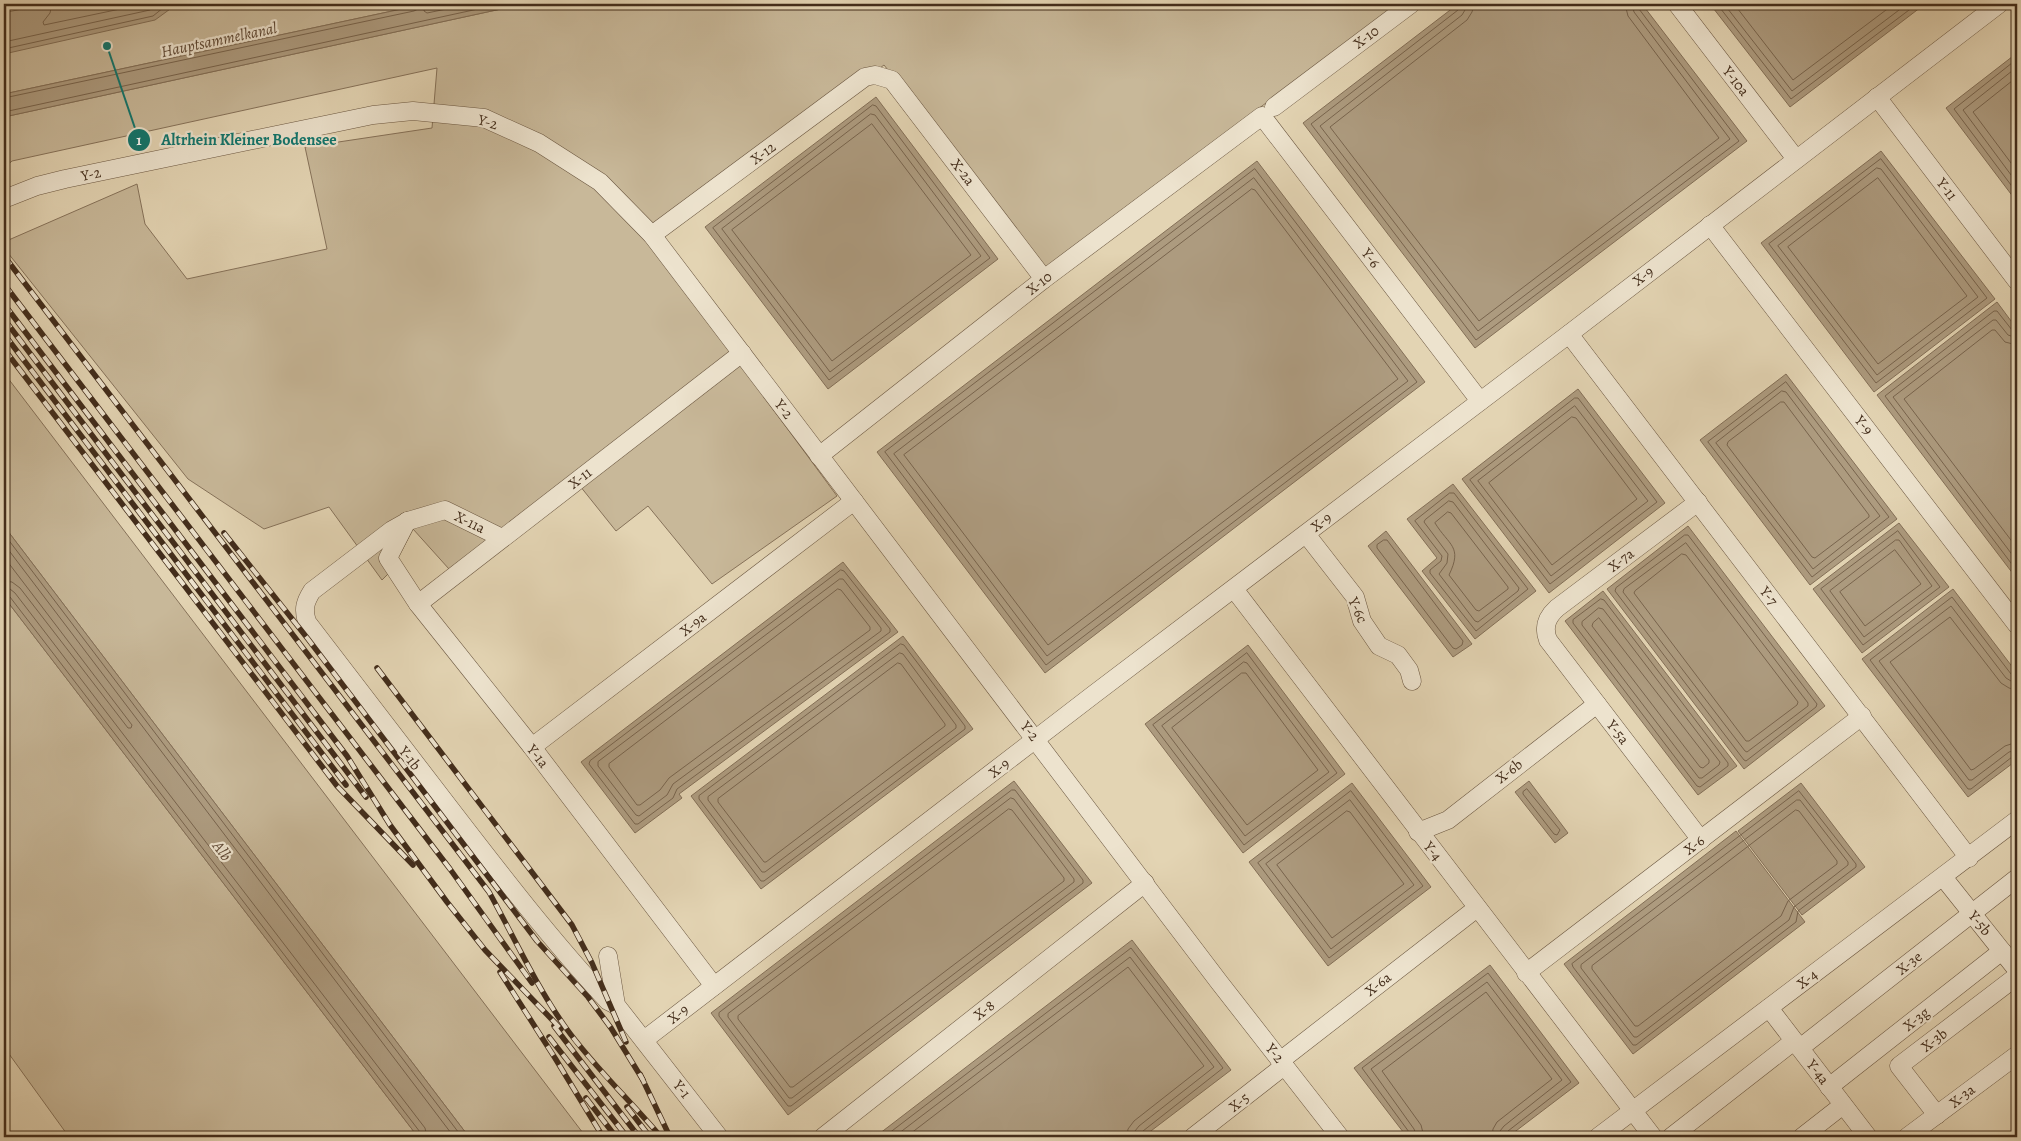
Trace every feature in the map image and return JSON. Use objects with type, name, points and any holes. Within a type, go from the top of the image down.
[{"type":"street","name":"X-10","points":[[820,456],[1044,278],[1411,4]]},
{"type":"street","name":"Y-10a","points":[[1677,4],[1796,159]]},
{"type":"street","name":"X-9","points":[[644,1040],[1998,4]]},
{"type":"street","name":"X-12","points":[[652,235],[865,77],[875,75]]},
{"type":"street","name":"X-2a","points":[[875,75],[892,80],[1044,278]]},
{"type":"street","name":"Y-11","points":[[1877,97],[2017,282]]},
{"type":"street","name":"Y-6","points":[[1268,111],[1480,400]]},
{"type":"street","name":"Y-2","points":[[4,199],[37,186],[66,179],[373,115],[413,112],[484,118],[539,142],[600,182],[652,235],[1219,982],[1340,1137]]},
{"type":"street","name":"Y-9","points":[[1710,225],[2017,625]]},
{"type":"street","name":"Y-7","points":[[1569,334],[1969,858]]},
{"type":"street","name":"X-11","points":[[418,604],[742,353]]},
{"type":"street","name":"X-9a","points":[[532,748],[854,500]]},
{"type":"street","name":"X-7a","points":[[1547,620],[1557,608],[1698,502]]},
{"type":"street","name":"X-11a","points":[[408,521],[445,510],[502,538]]},
{"type":"street","name":"Y-1a","points":[[408,521],[388,558],[418,604],[532,748],[714,986]]},
{"type":"street","name":"Y-1b","points":[[408,521],[392,530],[312,591],[305,602],[304,611],[307,622],[529,911],[570,960],[608,1001],[616,1005],[644,1040]]},
{"type":"street","name":"Y-6c","points":[[1306,534],[1354,597],[1362,622],[1379,646],[1398,656],[1409,670],[1412,681]]},
{"type":"street","name":"Y-4","points":[[1234,589],[1632,1111]]},
{"type":"street","name":"Y-5a","points":[[1547,620],[1545,627],[1548,640],[1701,840]]},
{"type":"street","name":"X-6b","points":[[1418,832],[1448,820],[1597,704]]},
{"type":"street","name":"X-6","points":[[1526,973],[1862,716]]},
{"type":"street","name":"X-4","points":[[1598,1137],[2017,820]]},
{"type":"street","name":"Y-5b","points":[[1943,877],[2017,970]]},
{"type":"street","name":"X-3e","points":[[1671,1137],[1797,1045],[2017,878]]},
{"type":"street","name":"X-8","points":[[822,1137],[1145,883]]},
{"type":"street","name":"X-6a","points":[[1282,1063],[1476,908]]},
{"type":"street","name":"X-3g","points":[[1829,1087],[2002,951]]},
{"type":"street","name":"Y-1b","points":[[608,956],[616,1005]]},
{"type":"street","name":"X-3b","points":[[1937,1115],[1900,1066],[2017,976]]},
{"type":"street","name":"Y-4a","points":[[1769,1008],[1868,1137]]},
{"type":"street","name":"Y-1","points":[[644,1040],[719,1137]]},
{"type":"street","name":"X-3a","points":[[1907,1137],[2017,1055]]},
{"type":"street","name":"X-5","points":[[1193,1137],[1282,1063]]},
{"type":"street","points":[[1802,1137],[1843,1105]]},
{"type":"street","points":[[1632,1111],[1653,1137]]},
{"type":"shaded area","points":[[4,4],[425,4],[4,94]]},
{"type":"shaded area","points":[[524,4],[1397,4],[1045,270],[884,65],[647,238],[837,496],[712,584],[648,506],[616,531],[572,476],[449,569],[413,529],[391,571],[382,580],[329,507],[264,529],[188,479],[4,248],[4,242],[137,184],[145,224],[187,279],[327,249],[305,147],[432,128],[437,68],[12,161],[4,168],[4,117]]},
{"type":"shaded area","points":[[4,373],[586,1137],[469,1137],[4,526]]},
{"type":"shaded area","points":[[4,597],[418,1137],[69,1137],[4,1047]]},
{"type":"water","points":[[43,4],[177,4],[155,20],[4,54],[4,13]]},
{"type":"water","points":[[425,4],[524,4],[4,117],[4,94]]},
{"type":"water","points":[[1458,4],[1642,4],[1747,141],[1475,348],[1303,123]]},
{"type":"water","points":[[1710,4],[1925,4],[1790,107]]},
{"type":"water","points":[[2017,53],[2017,202],[1946,108]]},
{"type":"water","points":[[876,97],[998,259],[828,389],[705,227]]},
{"type":"water","points":[[1881,151],[1995,299],[1874,392],[1761,243]]},
{"type":"water","points":[[1257,161],[1425,382],[1045,673],[877,452]]},
{"type":"water","points":[[1997,302],[2017,329],[2017,579],[1877,395]]},
{"type":"water","points":[[1786,374],[1897,519],[1810,585],[1700,440]]},
{"type":"water","points":[[1578,389],[1665,503],[1549,593],[1462,479]]},
{"type":"water","points":[[1453,484],[1536,591],[1475,639],[1422,571],[1437,558],[1407,519]]},
{"type":"water","points":[[1899,523],[1949,587],[1862,653],[1813,589]]},
{"type":"water","name":"Alb","points":[[4,526],[469,1137],[418,1137],[4,597]]},
{"type":"water","points":[[1688,526],[1825,706],[1744,769],[1607,589]]},
{"type":"water","points":[[1386,531],[1472,644],[1453,657],[1368,546]]},
{"type":"water","points":[[843,562],[898,632],[679,794],[682,798],[635,833],[581,762]]},
{"type":"water","points":[[1953,589],[2017,673],[2017,760],[1968,797],[1862,659]]},
{"type":"water","points":[[1603,591],[1737,766],[1698,795],[1565,621]]},
{"type":"water","points":[[903,636],[973,729],[761,889],[691,796]]},
{"type":"water","points":[[1248,645],[1345,774],[1243,853],[1145,724]]},
{"type":"water","points":[[1014,781],[1092,883],[788,1115],[711,1013]]},
{"type":"water","points":[[1529,781],[1568,833],[1555,843],[1515,792]]},
{"type":"water","points":[[1352,783],[1431,887],[1328,966],[1249,862]]},
{"type":"water","points":[[1801,783],[1865,867],[1802,915],[1738,831]]},
{"type":"water","points":[[1736,831],[1805,922],[1633,1054],[1564,964]]},
{"type":"water","points":[[1132,940],[1231,1070],[1143,1137],[875,1137]]},
{"type":"water","points":[[1490,965],[1579,1083],[1508,1137],[1407,1137],[1354,1068]]},
{"type":"railway","points":[[4,256],[489,892],[535,978],[566,1028],[588,1056],[661,1137]]},
{"type":"railway","points":[[4,284],[450,869],[532,983]]},
{"type":"railway","points":[[4,304],[347,756],[390,825],[447,902],[485,950],[561,1029]]},
{"type":"railway","points":[[4,319],[366,797]]},
{"type":"railway","points":[[4,334],[346,785]]},
{"type":"railway","points":[[4,349],[337,786],[413,865]]},
{"type":"railway","points":[[224,533],[308,639],[537,941],[588,997],[611,1028],[643,1080]]},
{"type":"railway","points":[[377,668],[572,925],[592,963],[626,1042]]},
{"type":"railway","points":[[500,972],[603,1137]]},
{"type":"railway","points":[[554,1026],[639,1137]]},
{"type":"railway","points":[[549,1037],[627,1137]]},
{"type":"railway","points":[[640,1074],[670,1137]]},
{"type":"railway","points":[[586,1098],[616,1137]]},
{"type":"railway","points":[[627,1107],[650,1137]]},
{"type":"place","name":"Altrhein Kleiner Bodensee","points":[[107,46]]},
{"type":"water label","name":"Hauptsammelkanal","points":[[219,40]]}]
